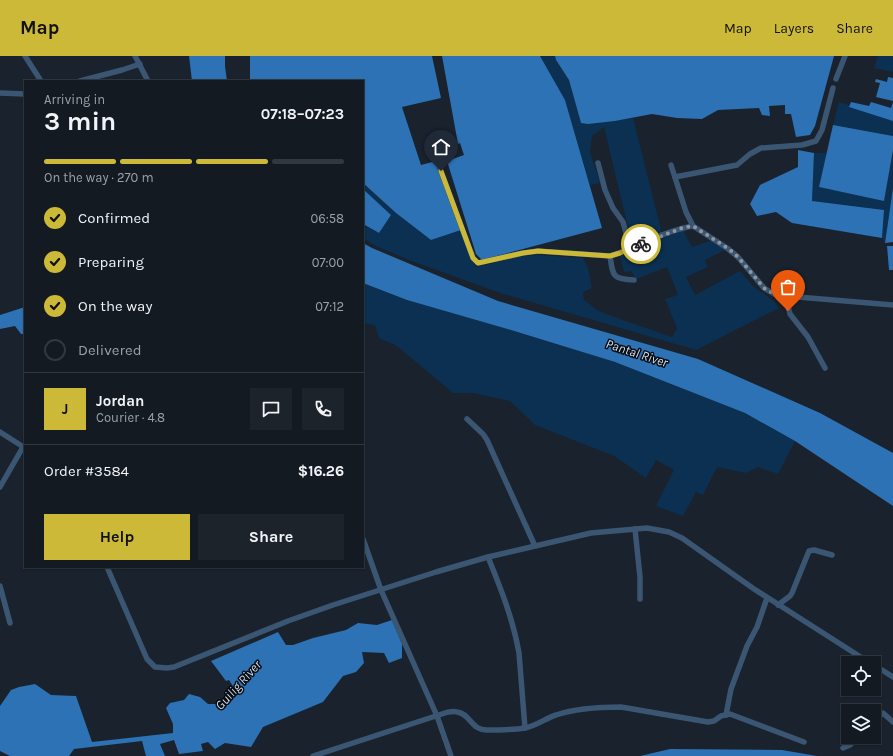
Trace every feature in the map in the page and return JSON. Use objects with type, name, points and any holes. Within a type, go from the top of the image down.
[{"type":"street","points":[[25,56],[40,80]]},
{"type":"street","points":[[135,56],[148,80]]},
{"type":"street","points":[[836,79],[845,56]]},
{"type":"street","points":[[84,80],[140,64]]},
{"type":"street","points":[[675,177],[736,165],[750,154],[761,148],[802,145],[816,142],[822,130],[833,88]]},
{"type":"street","points":[[0,93],[24,94]]},
{"type":"street","points":[[435,155],[473,258],[476,262],[481,263],[538,251],[610,256],[682,228],[693,226]]},
{"type":"street","points":[[598,163],[605,190],[613,208],[623,222],[630,248]]},
{"type":"street","points":[[671,165],[686,212],[693,226],[729,249],[738,257],[764,288],[774,294],[786,296],[893,305]]},
{"type":"street","points":[[610,256],[616,277],[634,280]]},
{"type":"street","points":[[786,296],[790,314],[808,338],[825,368]]},
{"type":"street","points":[[467,419],[483,434],[487,440],[535,546]]},
{"type":"street","points":[[0,432],[24,448],[0,486]]},
{"type":"street","points":[[635,529],[640,571],[640,599]]},
{"type":"street","points":[[107,568],[147,659],[152,664],[160,668],[174,667],[288,621],[488,557],[591,533],[653,529],[674,534],[690,543],[767,598],[859,656]]},
{"type":"street","points":[[364,542],[381,590],[437,716],[451,756]]},
{"type":"street","points":[[778,605],[792,593],[809,551],[814,550],[832,555]]},
{"type":"street","points":[[488,557],[511,618],[517,641],[525,728]]},
{"type":"street","points":[[0,586],[10,624]]},
{"type":"street","points":[[726,714],[731,689],[747,646],[757,627],[767,598]]},
{"type":"street","points":[[0,614],[7,612]]},
{"type":"street","points":[[881,669],[893,677]]},
{"type":"street","points":[[313,756],[448,712],[457,712],[465,716],[475,727],[483,730],[525,728],[555,715],[594,708],[621,707],[708,722],[714,721],[720,716],[730,714],[804,742]]},
{"type":"street","points":[[881,715],[883,713],[893,722]]},
{"type":"street","points":[[843,748],[851,744]]},
{"type":"shaded area","points":[[540,56],[555,56],[569,80],[581,123],[615,121],[633,118],[662,234],[632,244],[604,127],[592,136],[590,152],[600,183],[590,185],[565,100]]},
{"type":"shaded area","points":[[878,56],[893,56],[893,72],[874,68]]},
{"type":"shaded area","points":[[839,102],[893,119],[893,136],[833,125]]},
{"type":"shaded area","points":[[893,150],[893,188],[885,243],[882,238],[884,210],[812,201],[814,153],[827,153],[819,187],[884,200]]},
{"type":"shaded area","points":[[364,184],[396,213],[431,240],[461,230],[473,263],[477,267],[523,256],[538,255],[583,258],[588,268],[592,288],[583,292],[584,300],[597,310],[672,337],[677,328],[665,299],[678,295],[667,267],[636,279],[631,271],[624,272],[620,256],[683,230],[692,247],[713,240],[727,249],[705,260],[708,267],[686,277],[695,295],[740,271],[754,287],[774,301],[779,308],[696,350],[500,293],[409,260],[376,246],[364,239],[364,229],[367,227],[379,233],[391,215],[364,190]]},
{"type":"shaded area","points":[[364,283],[407,300],[615,362],[745,413],[795,441],[778,474],[758,467],[746,473],[717,467],[703,495],[696,492],[683,516],[656,506],[674,470],[656,460],[646,478],[614,456],[535,425],[510,401],[473,393],[453,393],[397,346],[379,338],[375,325],[364,323]]},
{"type":"water","points":[[189,56],[225,56],[227,80],[192,80]]},
{"type":"water","points":[[250,56],[432,56],[441,98],[402,107],[421,165],[436,161],[461,230],[431,240],[396,213],[364,184],[364,80],[250,80]]},
{"type":"water","points":[[442,56],[540,56],[565,100],[602,228],[482,260],[476,254],[447,161],[464,155],[460,143],[458,144]]},
{"type":"water","points":[[555,56],[834,56],[815,126],[810,135],[796,137],[791,114],[785,114],[785,105],[769,106],[770,116],[762,115],[759,108],[718,110],[702,119],[677,118],[652,114],[615,121],[588,124],[581,123],[569,80]]},
{"type":"water","points":[[888,77],[893,78],[893,101],[876,97],[880,83],[875,82],[876,79],[887,82]]},
{"type":"water","points":[[851,102],[869,106],[871,102],[891,108],[893,102],[893,121],[849,107]]},
{"type":"water","points":[[833,125],[893,136],[893,150],[884,201],[819,187]]},
{"type":"water","points":[[798,150],[814,153],[812,201],[884,210],[882,238],[792,223],[776,212],[757,216],[750,204],[760,185],[798,167]]},
{"type":"water","points":[[893,188],[893,242],[885,243]]},
{"type":"water","points":[[364,190],[391,215],[379,233],[364,225]]},
{"type":"water","name":"Pantal River","points":[[364,244],[498,301],[698,359],[820,413],[893,453],[893,506],[795,441],[745,413],[615,362],[407,300],[364,283]]},
{"type":"water","points":[[887,246],[893,246],[893,270],[889,270]]},
{"type":"water","points":[[24,307],[24,334],[21,334],[15,326],[0,329],[0,315]]},
{"type":"water","name":"Guilig River","points":[[392,620],[402,644],[402,658],[389,663],[384,653],[362,652],[364,663],[356,672],[343,676],[323,702],[263,727],[251,747],[225,743],[215,749],[208,742],[201,744],[203,751],[179,754],[174,740],[160,744],[165,756],[146,756],[142,741],[74,749],[69,756],[10,756],[0,751],[0,706],[11,690],[19,687],[35,684],[51,695],[76,696],[92,742],[173,733],[173,724],[166,708],[170,703],[184,700],[189,694],[200,697],[208,704],[225,704],[236,691],[229,680],[226,681],[211,661],[278,632],[286,645],[293,645],[313,638],[346,630],[358,623],[377,625]]},
{"type":"water","points":[[670,749],[782,750],[817,756],[640,756]]},
{"type":"way so far","points":[[641,244],[682,228],[693,226],[729,249],[738,257],[764,288],[774,294],[786,296],[788,311]]},
{"type":"route","points":[[441,171],[473,258],[478,263],[538,251],[610,256],[641,244]]}]
